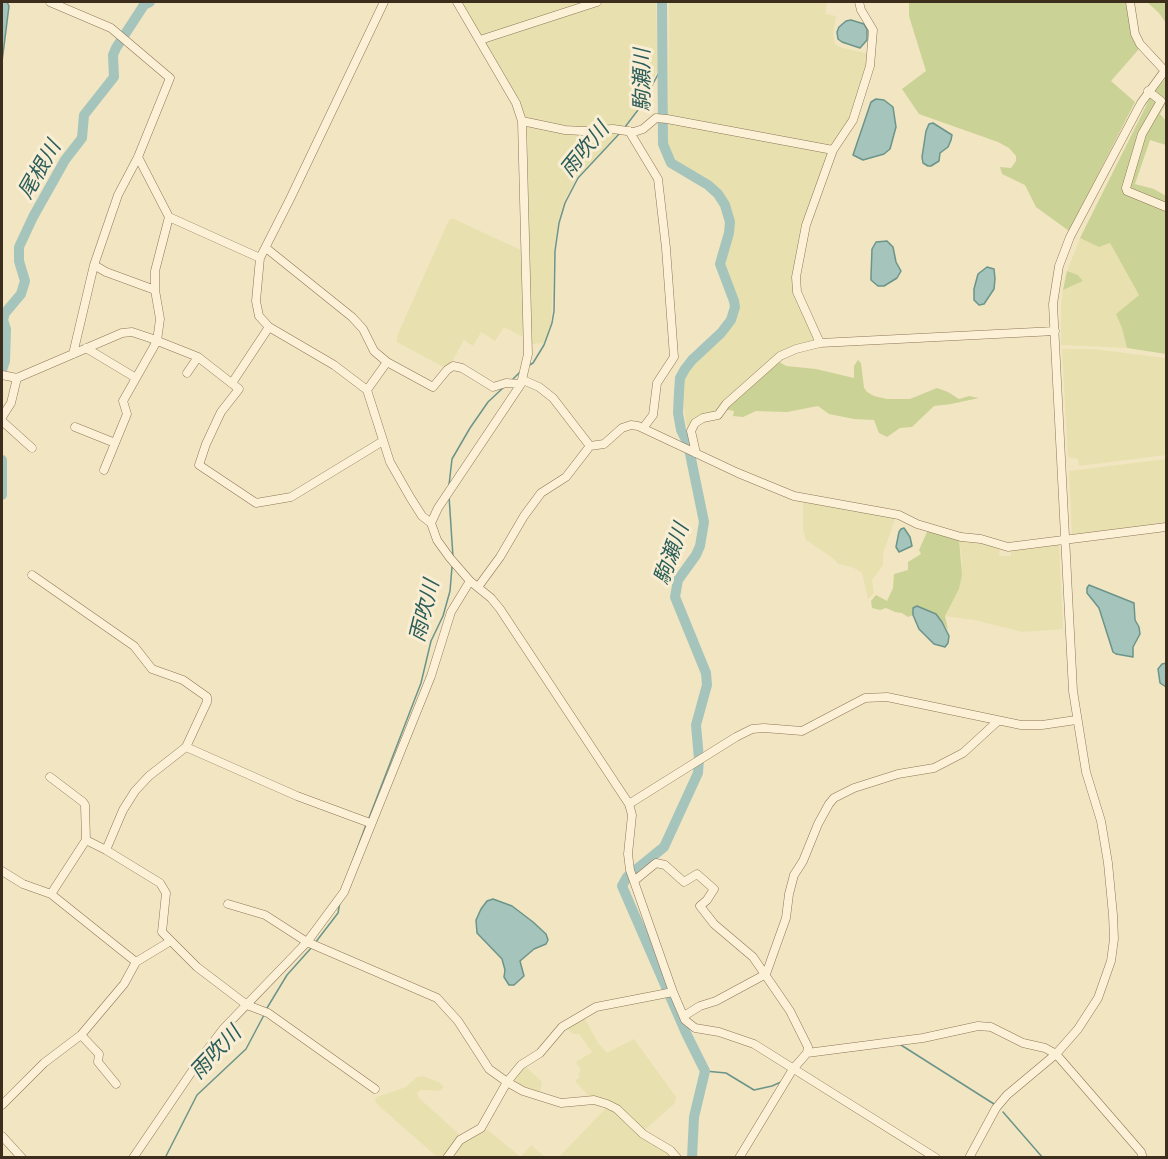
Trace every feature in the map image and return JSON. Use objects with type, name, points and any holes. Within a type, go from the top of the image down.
[{"type":"street","points":[[50,2],[111,28],[170,78],[138,157],[118,195],[94,265],[73,354]]},
{"type":"street","points":[[384,2],[260,258],[257,309],[259,316],[269,327],[334,364],[367,390],[390,462],[422,516],[431,523],[437,540],[470,581],[500,609],[629,804],[632,815],[628,854],[633,876],[673,992],[689,1024],[695,1028],[736,1037],[754,1044],[936,1158]]},
{"type":"street","points":[[431,523],[521,381],[527,363],[522,121],[516,103],[457,2]]},
{"type":"street","points":[[480,40],[597,2]]},
{"type":"street","points":[[820,343],[797,291],[796,277],[806,225],[833,150],[853,120],[870,66],[873,30],[859,2]]},
{"type":"street","points":[[969,1158],[996,1108],[1007,1095],[1056,1054],[1078,1029],[1098,998],[1111,961],[1114,939],[1108,863],[1101,821],[1086,772],[1073,691],[1053,304],[1062,256],[1100,178],[1148,92],[1166,71],[1145,51],[1135,34],[1130,2]]},
{"type":"street","points":[[1148,92],[1161,101],[1142,134],[1126,188],[1167,207]]},
{"type":"street","points":[[522,121],[565,130],[625,130],[643,129],[656,118],[664,118],[833,150]]},
{"type":"street","points":[[625,130],[632,135],[658,179],[674,357],[657,383],[653,415],[643,428]]},
{"type":"street","points":[[138,157],[169,217],[260,258]]},
{"type":"street","points":[[104,470],[127,414],[123,401],[157,341],[160,320],[155,290],[158,256],[169,217]]},
{"type":"street","points":[[266,248],[352,317],[363,329],[374,351],[387,362],[433,387],[453,366],[462,368],[493,387],[521,381],[539,387],[553,398],[590,446]]},
{"type":"street","points":[[94,265],[106,272],[155,290]]},
{"type":"street","points":[[232,383],[269,327]]},
{"type":"street","points":[[691,451],[691,431],[695,423],[703,418],[718,415],[726,404],[780,356],[820,343],[1055,331]]},
{"type":"street","points":[[2,375],[17,378],[122,333],[132,333],[198,357],[239,389],[221,412],[199,465],[256,503],[291,497],[383,441]]},
{"type":"street","points":[[86,348],[136,378]]},
{"type":"street","points":[[187,373],[198,357]]},
{"type":"street","points":[[367,390],[387,362]]},
{"type":"street","points":[[17,378],[11,403],[2,419],[32,448]]},
{"type":"street","points":[[478,587],[541,492],[566,477],[590,446],[604,444],[622,428],[631,424],[738,474],[794,496],[899,515],[917,524],[961,537],[981,539],[1008,547],[1167,528]]},
{"type":"street","points":[[75,427],[115,443]]},
{"type":"street","points":[[32,575],[134,646],[152,669],[183,680],[207,697],[207,702],[186,747],[149,776],[135,791],[123,810],[106,850]]},
{"type":"street","points":[[133,1158],[224,1028],[307,942],[344,892],[431,676],[451,612],[470,581]]},
{"type":"street","points":[[629,804],[752,729],[798,732],[808,729],[865,698],[887,697],[998,721],[1042,726],[1076,720]]},
{"type":"street","points":[[684,1016],[766,974],[786,918],[794,875],[803,861],[829,804],[839,794],[898,774],[934,768],[963,753],[998,721]]},
{"type":"street","points":[[186,747],[297,796],[370,823]]},
{"type":"street","points":[[50,777],[85,805],[86,840],[51,894]]},
{"type":"street","points":[[86,840],[160,883],[166,893],[162,933],[169,942],[216,983],[247,1005],[265,1011],[375,1089]]},
{"type":"street","points":[[633,876],[656,863],[665,865],[684,882],[697,874],[714,889],[700,906],[714,924],[753,957],[790,1011],[808,1047],[807,1053],[793,1070],[739,1158]]},
{"type":"street","points":[[2,871],[23,884],[51,894],[136,962]]},
{"type":"street","points":[[228,904],[264,915],[307,942],[437,998],[458,1021],[489,1069],[507,1082],[529,1094],[561,1103],[594,1100],[608,1104],[618,1109],[643,1134],[670,1150],[677,1158]]},
{"type":"street","points":[[2,1105],[44,1063],[81,1035],[124,984],[136,962],[169,942]]},
{"type":"street","points":[[447,1158],[460,1140],[481,1128],[507,1082],[521,1065],[540,1053],[562,1027],[596,1007],[673,992]]},
{"type":"street","points":[[807,1053],[923,1038],[985,1026],[1056,1054],[1142,1152],[1143,1158]]},
{"type":"street","points":[[81,1035],[99,1054],[98,1062],[116,1084]]},
{"type":"street","points":[[2,1136],[22,1158]]},
{"type":"shaded area","points":[[462,2],[590,2],[482,37]]},
{"type":"shaded area","points":[[603,2],[656,2],[658,69],[640,105],[623,128],[565,128],[526,119],[520,101],[484,40]]},
{"type":"shaded area","points":[[669,2],[827,2],[825,14],[836,16],[833,34],[835,44],[870,54],[850,125],[833,149],[668,117]]},
{"type":"shaded area","points":[[668,120],[829,151],[803,230],[795,278],[817,338],[815,342],[779,355],[716,413],[689,431],[682,391],[686,375],[694,361],[732,326],[739,309],[739,302],[726,272],[725,258],[734,221],[721,191],[708,180],[677,164],[671,157],[668,147]]},
{"type":"shaded area","points":[[527,125],[620,132],[577,177],[564,202],[558,222],[554,251],[551,322],[544,343],[531,344]]},
{"type":"shaded area","points":[[452,218],[523,251],[523,337],[504,327],[495,341],[481,332],[473,346],[464,340],[450,365],[445,368],[397,342],[397,336],[449,220]]},
{"type":"shaded area","points":[[1080,238],[1099,247],[1110,243],[1139,295],[1116,314],[1127,348],[1061,345],[1063,290],[1083,281],[1078,275],[1067,271]]},
{"type":"shaded area","points":[[1062,349],[1094,349],[1166,358],[1166,455],[1079,466],[1078,459],[1068,457]]},
{"type":"shaded area","points":[[1166,459],[1166,525],[1072,537],[1069,471]]},
{"type":"shaded area","points":[[803,501],[896,517],[883,553],[883,565],[872,580],[874,593],[868,599],[862,573],[852,567],[838,564],[806,540],[803,529]]},
{"type":"shaded area","points":[[959,539],[1000,548],[999,556],[1011,556],[1011,549],[1059,544],[1063,629],[1022,632],[974,620],[945,616],[959,589],[962,561]]},
{"type":"shaded area","points":[[583,1015],[598,1043],[607,1053],[634,1039],[676,1097],[675,1103],[647,1128],[643,1130],[613,1103],[586,1097],[587,1094],[575,1081],[580,1077],[578,1074],[581,1070],[576,1062],[592,1052],[579,1034],[573,1034],[566,1027]]},
{"type":"shaded area","points":[[526,1067],[542,1082],[540,1092],[537,1093],[514,1082],[516,1076]]},
{"type":"shaded area","points":[[423,1076],[439,1082],[444,1087],[440,1091],[421,1090],[417,1093],[419,1098],[461,1136],[442,1157],[437,1157],[375,1100],[377,1097],[406,1087],[417,1077]]},
{"type":"shaded area","points":[[608,1106],[675,1158],[558,1158]]},
{"type":"shaded area","points":[[484,1127],[521,1157],[531,1145],[545,1157],[449,1158],[466,1138]]},
{"type":"green space","points":[[906,2],[1128,2],[1139,49],[1111,81],[1135,102],[1069,231],[1036,207],[1025,185],[1002,174],[1000,167],[1011,168],[1016,161],[1016,156],[1009,148],[919,114],[902,89],[926,71],[909,16],[909,3]]},
{"type":"green space","points":[[1147,2],[1164,2],[1166,23],[1159,13]]},
{"type":"green space","points":[[1165,79],[1166,103],[1160,114],[1166,121],[1166,145],[1150,140],[1135,184],[1154,189],[1166,196],[1166,354],[1127,348],[1116,314],[1139,295],[1110,243],[1099,247],[1080,238],[1150,98]]},
{"type":"green space","points":[[1067,271],[1078,275],[1083,281],[1063,290]]},
{"type":"green space","points":[[776,360],[786,366],[816,369],[854,378],[854,366],[858,360],[861,363],[864,388],[874,396],[887,399],[910,399],[937,388],[959,399],[969,396],[979,398],[934,406],[912,427],[900,428],[887,437],[879,433],[874,420],[829,414],[818,406],[787,412],[756,411],[743,417],[733,416],[734,411],[725,409]]},
{"type":"green space","points":[[928,530],[959,539],[962,575],[959,589],[945,616],[948,630],[942,622],[913,608],[913,615],[908,617],[886,608],[880,610],[872,608],[871,601],[876,595],[887,601],[893,588],[894,574],[908,570],[908,562],[921,554],[919,550]]},
{"type":"water","points":[[2,2],[7,2],[9,6],[2,62]]},
{"type":"water","points":[[851,20],[864,24],[867,29],[867,40],[860,48],[838,39],[839,27]]},
{"type":"water","points":[[876,99],[884,100],[893,107],[896,127],[890,149],[884,154],[863,160],[853,155],[871,102]]},
{"type":"water","points":[[933,123],[952,135],[948,147],[940,153],[939,161],[928,166],[923,163],[922,157],[926,131],[929,124]]},
{"type":"water","points":[[887,241],[893,247],[896,262],[901,271],[897,278],[884,286],[878,286],[871,280],[872,249],[876,242]]},
{"type":"water","points":[[987,267],[994,269],[994,289],[984,304],[979,305],[974,300],[974,289],[978,274]]},
{"type":"water","points":[[904,528],[910,537],[912,546],[899,552],[896,547],[899,532]]},
{"type":"water","points":[[1089,585],[1134,603],[1135,620],[1140,634],[1133,647],[1133,657],[1113,652],[1099,608],[1087,593]]},
{"type":"water","points":[[917,606],[936,614],[942,622],[949,636],[945,647],[934,644],[919,629],[913,615],[913,608]]},
{"type":"water","points":[[1166,663],[1166,687],[1160,683],[1158,669]]},
{"type":"water","points":[[493,899],[512,906],[546,934],[548,940],[546,944],[534,949],[520,961],[524,976],[514,985],[509,985],[504,977],[502,959],[477,933],[476,920],[481,909],[487,901]]},
{"type":"waterway","name":"尾根川","points":[[2,370],[5,361],[6,329],[3,320],[5,313],[21,294],[25,281],[19,261],[19,247],[65,160],[82,138],[84,115],[114,77],[113,55],[116,48],[144,5],[150,2]]},
{"type":"waterway","name":"駒瀬川","points":[[662,2],[663,144],[671,163],[708,185],[725,205],[730,222],[720,264],[735,307],[731,320],[721,333],[692,360],[680,378],[678,413],[681,430],[688,444],[704,522],[700,546],[678,580],[675,597],[706,673],[707,685],[696,725],[698,773],[664,847],[627,877],[622,886],[705,1071],[694,1117],[692,1158]]},
{"type":"waterway","name":"雨吹川","points":[[625,127],[641,106],[662,67]]},
{"type":"waterway","name":"雨吹川","points":[[528,366],[533,363],[544,345],[552,323],[555,251],[565,203],[578,178],[620,133]]},
{"type":"waterway","name":"雨吹川","points":[[512,380],[521,371]]},
{"type":"waterway","name":"雨吹川","points":[[449,485],[452,459],[488,402],[504,387]]},
{"type":"waterway","name":"尾根川","points":[[2,460],[2,495]]},
{"type":"waterway","name":"雨吹川","points":[[449,496],[453,557]]},
{"type":"waterway","name":"雨吹川","points":[[369,818],[421,683],[431,641],[443,616],[450,591],[452,567]]},
{"type":"waterway","name":"雨吹川","points":[[350,868],[366,825]]},
{"type":"waterway","name":"雨吹川","points":[[315,943],[338,913],[340,902]]},
{"type":"waterway","name":"雨吹川","points":[[267,1008],[287,975],[312,947]]},
{"type":"waterway","name":"雨吹川","points":[[165,1158],[197,1095],[246,1049],[264,1015]]},
{"type":"waterway","points":[[901,1045],[994,1104]]},
{"type":"waterway","points":[[833,1053],[864,1049]]},
{"type":"waterway","points":[[705,1071],[726,1073],[754,1090],[781,1082]]},
{"type":"waterway","points":[[1003,1112],[1043,1158]]}]
